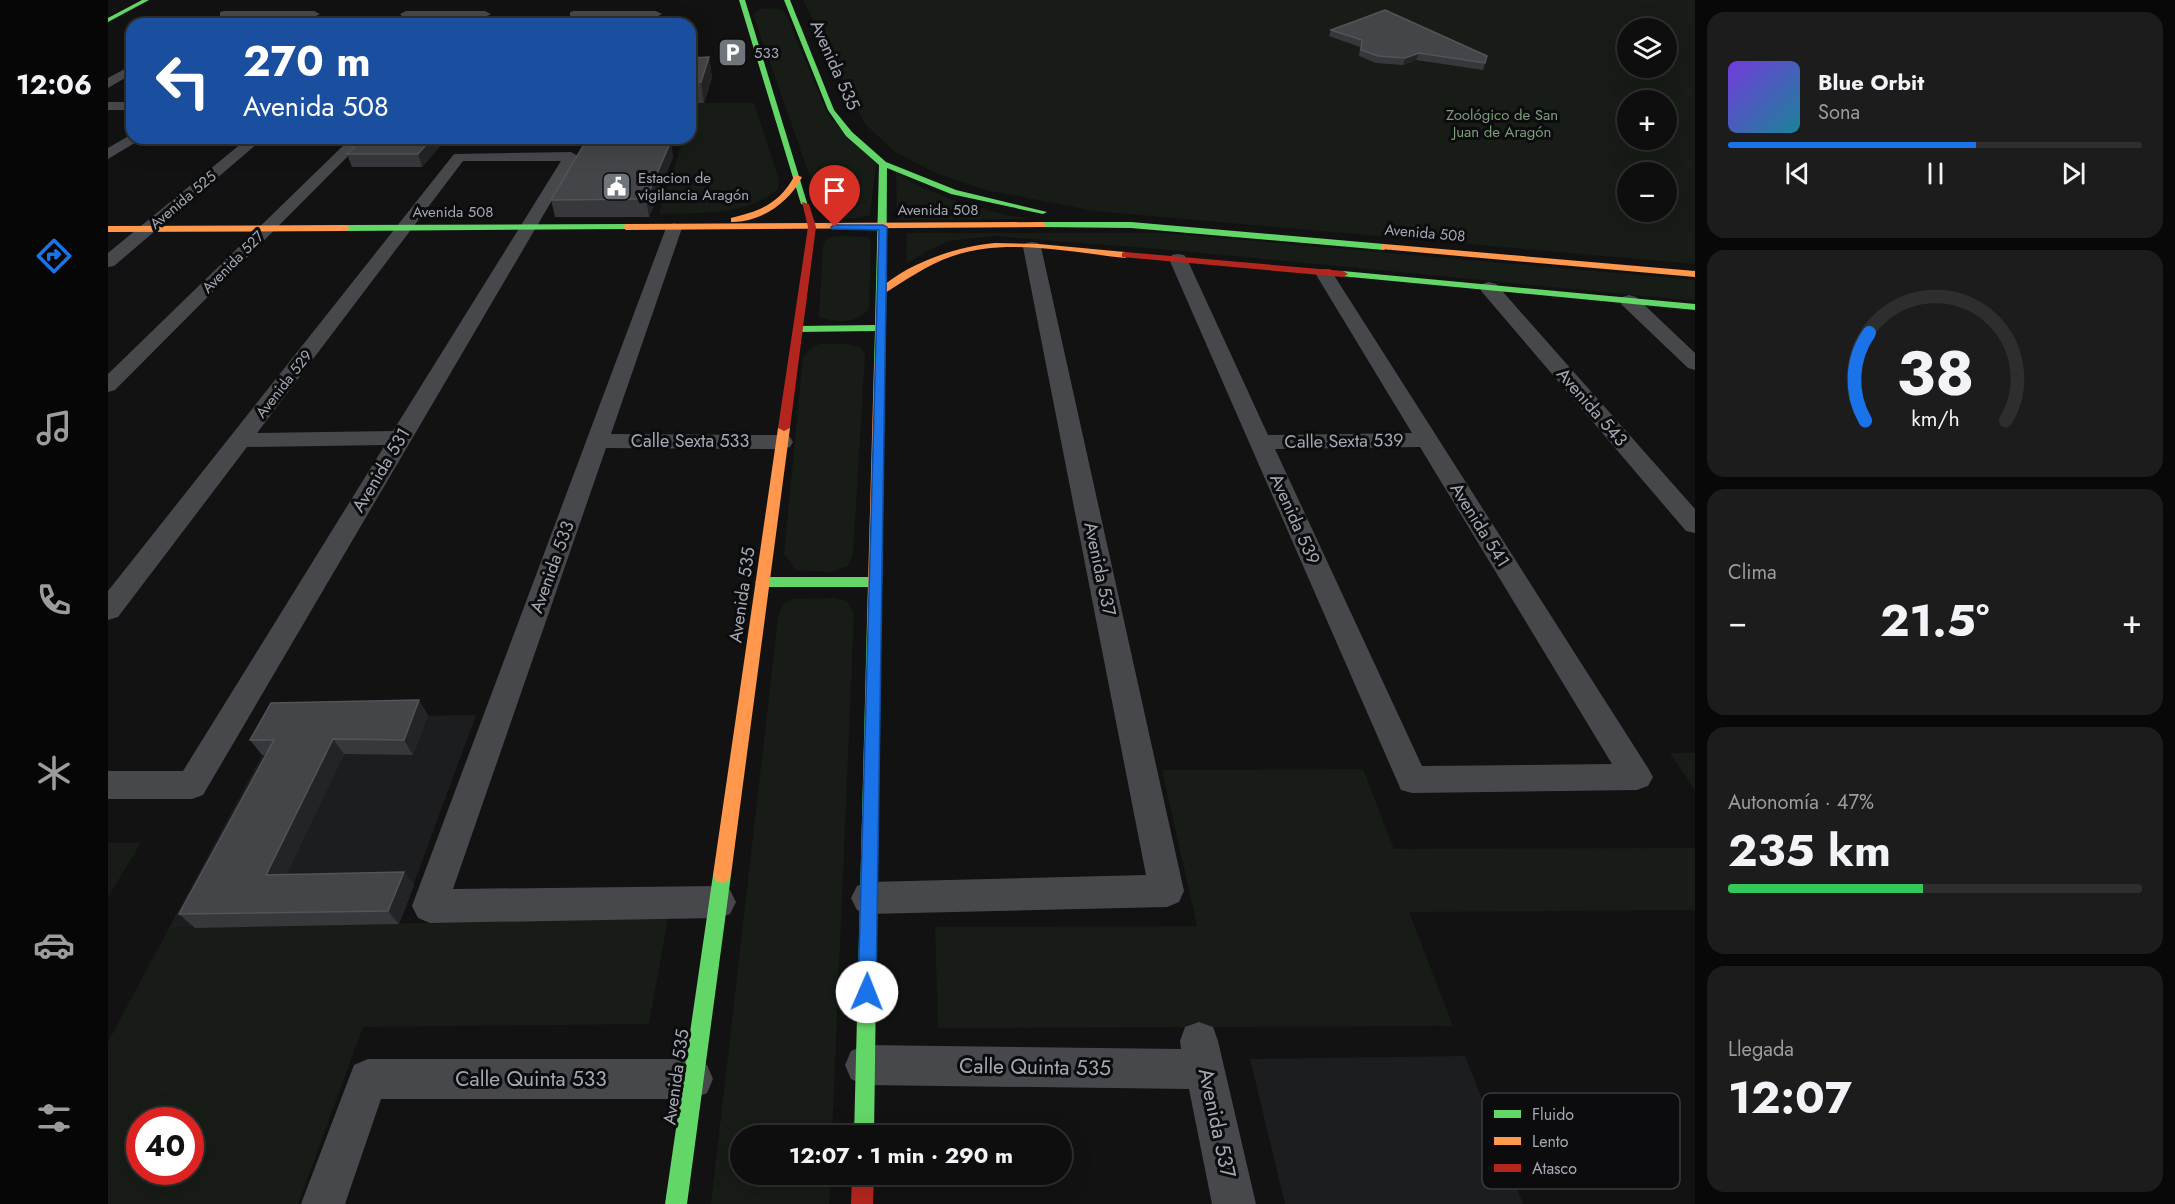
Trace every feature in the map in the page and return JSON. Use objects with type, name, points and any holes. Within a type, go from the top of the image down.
[{"type":"street","points":[[108,20],[146,0]]},
{"type":"street","points":[[247,0],[220,17],[319,10],[308,18]]},
{"type":"street","points":[[401,18],[423,0]]},
{"type":"street","points":[[571,18],[585,0]]},
{"type":"street","points":[[654,18],[663,0]]},
{"type":"street","name":"Avenida 535","points":[[785,4],[828,102],[840,123],[856,141],[883,164],[926,183],[987,201],[1084,219],[1103,225]]},
{"type":"street","name":"Avenida 535","points":[[676,1204],[812,227],[747,5]]},
{"type":"street","points":[[406,14],[488,10],[481,18]]},
{"type":"street","points":[[574,14],[637,18]]},
{"type":"street","points":[[108,84],[126,73]]},
{"type":"street","points":[[108,84],[126,84]]},
{"type":"street","points":[[108,106],[126,106]]},
{"type":"street","points":[[108,155],[126,143]]},
{"type":"street","name":"Avenida 525","points":[[108,262],[250,144]]},
{"type":"street","name":"Avenida 527","points":[[108,386],[353,144]]},
{"type":"street","name":"Avenida 529","points":[[108,610],[459,157],[570,156]]},
{"type":"street","name":"Avenida 531","points":[[108,784],[192,785],[570,156]]},
{"type":"street","points":[[864,1125],[883,164]]},
{"type":"street","points":[[674,228],[730,221],[770,208],[786,199],[795,190],[798,177]]},
{"type":"street","name":"Avenida 508","points":[[108,230],[1131,225],[1695,274]]},
{"type":"street","name":"Avenida 533","points":[[674,228],[430,906],[718,902]]},
{"type":"street","points":[[882,291],[930,261],[957,251],[995,246],[1178,259],[1695,307]]},
{"type":"street","name":"Avenida 537","points":[[869,898],[1167,891],[1032,247]]},
{"type":"street","name":"Avenida 539","points":[[1178,259],[1412,780]]},
{"type":"street","name":"Avenida 541","points":[[1324,273],[1637,777],[1412,780]]},
{"type":"street","name":"Avenida 543","points":[[1489,288],[1695,525]]},
{"type":"street","points":[[1629,301],[1695,364]]},
{"type":"street","points":[[798,329],[881,328]]},
{"type":"street","points":[[240,440],[401,438]]},
{"type":"street","name":"Calle Sexta 539","points":[[1260,442],[1427,440]]},
{"type":"street","name":"Calle Sexta 533","points":[[598,441],[782,442]]},
{"type":"street","points":[[762,582],[876,582]]},
{"type":"street","name":"Avenida 537","points":[[1202,1055],[1234,1204]]},
{"type":"street","name":"Calle Quinta 535","points":[[865,1065],[1202,1055]]},
{"type":"street","name":"Calle Quinta 533","points":[[323,1204],[368,1078],[693,1079]]},
{"type":"street","points":[[862,1204],[863,1185]]},
{"type":"shaded area","points":[[476,715],[399,924],[169,928],[282,718]]},
{"type":"shaded area","points":[[1465,1056],[1482,1099],[1482,1189],[1517,1189],[1523,1204],[1285,1204],[1250,1059]]},
{"type":"green space","name":"Zoológico de San Juan de Aragón","points":[[803,0],[1695,0],[1695,264],[1095,211],[986,190],[936,173],[895,152],[865,124]]},
{"type":"green space","points":[[760,9],[783,10],[786,14],[828,115],[876,164],[870,215],[846,219],[823,214],[753,14]]},
{"type":"green space","points":[[696,103],[754,103],[779,180],[778,189],[766,198],[737,209],[705,213],[659,214],[682,144],[696,144]]},
{"type":"green space","points":[[482,144],[561,144],[560,146],[481,146]]},
{"type":"green space","points":[[896,173],[928,190],[960,202],[1030,219],[897,220]]},
{"type":"green space","points":[[907,233],[1164,233],[1695,280],[1695,301],[1182,251],[994,236],[949,241],[906,264]]},
{"type":"green space","points":[[868,237],[871,241],[869,309],[859,317],[846,321],[819,317],[823,246],[827,238]]},
{"type":"green space","points":[[819,344],[848,344],[861,348],[865,354],[853,555],[848,566],[831,572],[796,570],[784,554],[803,357]]},
{"type":"green space","points":[[833,598],[847,601],[854,613],[832,1125],[730,1125],[730,1185],[830,1185],[829,1204],[711,1204],[778,618],[782,605],[793,599]]},
{"type":"green space","points":[[1670,753],[1695,753],[1695,791]]},
{"type":"green space","points":[[1363,769],[1394,849],[1695,848],[1695,910],[1409,912],[1453,1026],[938,1028],[935,927],[1197,926],[1162,770]]},
{"type":"green space","points":[[108,843],[141,843],[108,897]]},
{"type":"green space","points":[[668,918],[649,1024],[363,1027],[298,1204],[108,1204],[108,1042],[169,928]]},
{"type":"building","points":[[1385,10],[1487,56],[1485,63],[1419,53],[1405,58],[1378,56],[1361,50],[1362,40],[1331,30]]},
{"type":"building","points":[[709,57],[701,82],[696,82],[696,58]]},
{"type":"building","points":[[358,144],[427,144],[418,154],[347,154]]},
{"type":"building","name":"Estacion de vigilancia Aragón","points":[[584,144],[670,144],[646,199],[551,200]]},
{"type":"building","points":[[419,700],[404,740],[333,739],[266,875],[404,872],[388,911],[179,914],[274,740],[250,740],[271,703]]},
{"type":"traffic: fast","points":[[108,20],[146,0]]},
{"type":"traffic: fast","points":[[742,0],[805,204]]},
{"type":"traffic: fast","points":[[787,0],[831,110],[849,134],[883,164],[879,363]]},
{"type":"traffic: fast","points":[[883,164],[954,192],[1043,212]]},
{"type":"traffic: fast","points":[[1042,225],[1131,225],[1384,247]]},
{"type":"traffic: fast","points":[[346,228],[626,227]]},
{"type":"traffic: fast","points":[[1343,274],[1695,307]]},
{"type":"traffic: fast","points":[[798,329],[881,328]]},
{"type":"traffic: fast","points":[[762,582],[876,582]]},
{"type":"traffic: fast","points":[[864,1125],[874,621]]},
{"type":"traffic: fast","points":[[676,1204],[722,875]]},
{"type":"traffic: slow","points":[[734,220],[763,211],[780,202],[798,177]]},
{"type":"traffic: slow","points":[[626,227],[1042,225]]},
{"type":"traffic: slow","points":[[108,229],[346,228]]},
{"type":"traffic: slow","points":[[882,291],[936,259],[974,248],[1039,246],[1125,255]]},
{"type":"traffic: slow","points":[[1384,247],[1695,274]]},
{"type":"traffic: slow","points":[[874,621],[879,363]]},
{"type":"traffic: slow","points":[[722,875],[784,428]]},
{"type":"traffic: jam","points":[[784,428],[812,227],[805,204]]},
{"type":"traffic: jam","points":[[1125,255],[1343,274]]},
{"type":"traffic: jam","points":[[862,1204],[863,1185]]},
{"type":"place","name":"533","points":[[733,53]]},
{"type":"place","name":"Estacion de vigilancia Aragón","points":[[617,187]]},
{"type":"route","points":[[835,227],[883,227],[867,992]]}]
